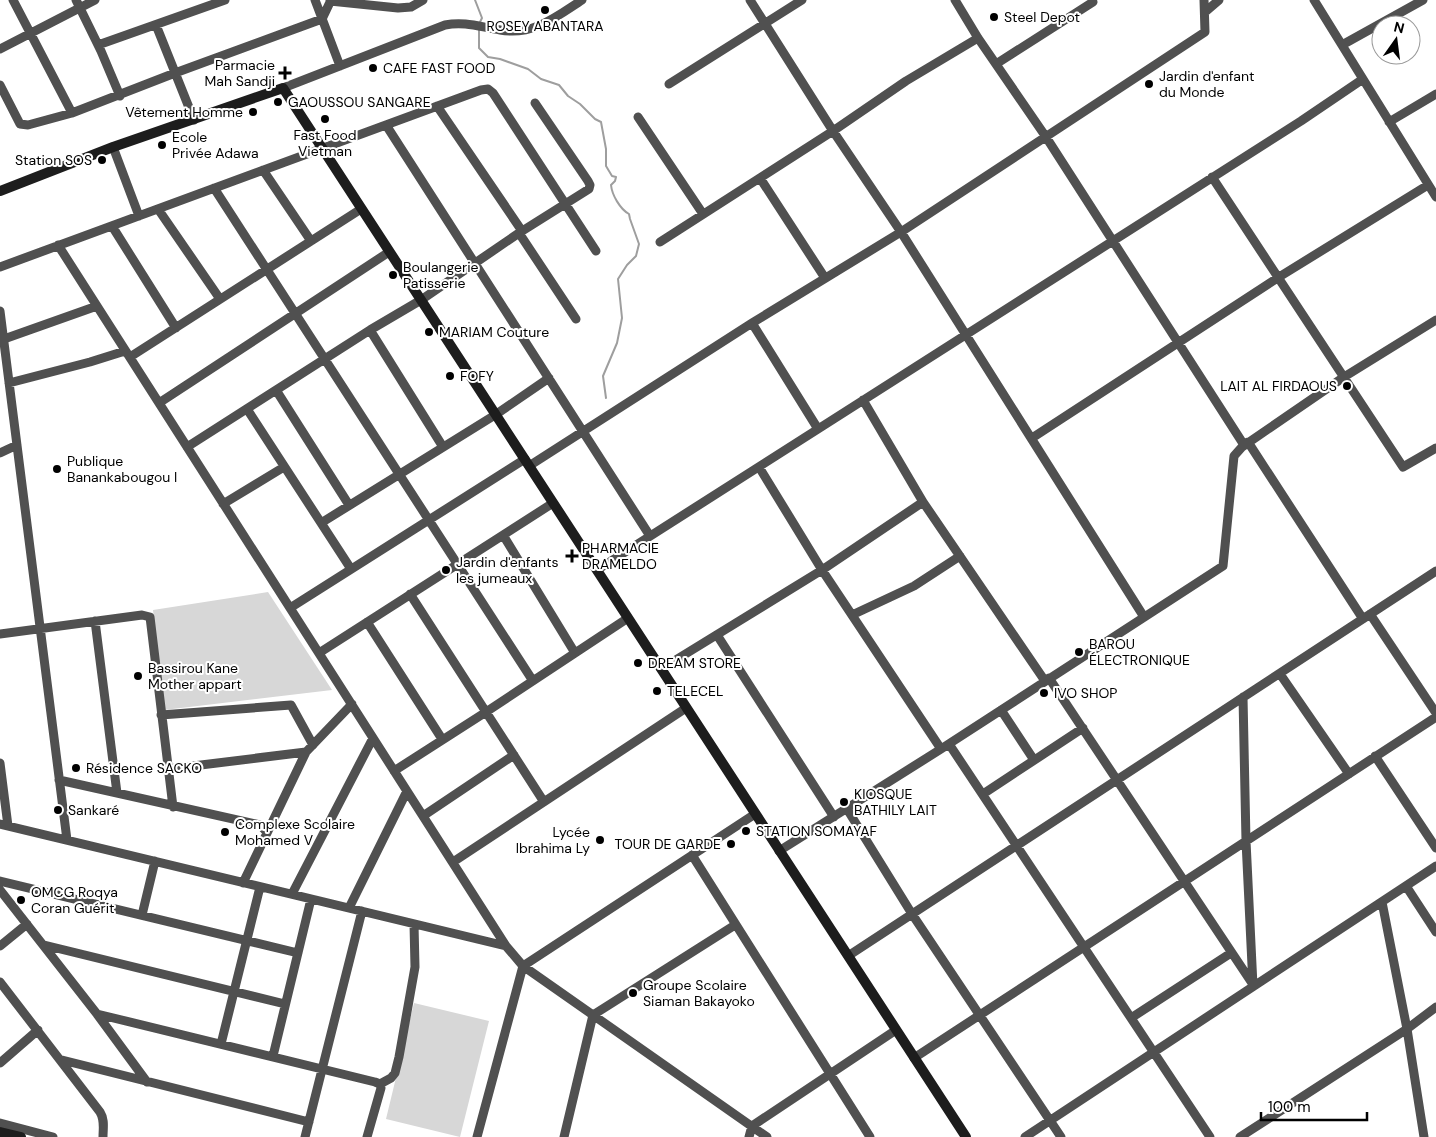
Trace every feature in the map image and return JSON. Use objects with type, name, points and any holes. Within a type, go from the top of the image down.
[{"type":"main road","points":[[0,191],[113,147],[283,88],[966,1137]]},
{"type":"main road","points":[[0,1132],[21,1137]]},
{"type":"street","points":[[13,0],[72,113]]},
{"type":"street","points":[[0,48],[77,4],[95,0]]},
{"type":"street","points":[[98,45],[225,0]]},
{"type":"street","points":[[315,0],[340,66]]},
{"type":"street","points":[[0,85],[20,124],[24,126],[72,113],[120,96],[175,73],[322,19],[331,0],[398,8],[411,7],[422,0]]},
{"type":"street","points":[[283,88],[445,25],[466,23],[518,32],[530,30],[547,23],[582,0]]},
{"type":"street","points":[[750,0],[833,131],[901,232],[1144,617]]},
{"type":"street","points":[[669,84],[802,0]]},
{"type":"street","points":[[914,1058],[1349,774],[1436,715],[1246,444],[1178,343],[1046,137],[978,38],[955,0]]},
{"type":"street","points":[[290,608],[429,520],[583,431],[752,323],[901,232],[1205,32],[1204,0]]},
{"type":"street","points":[[1205,12],[1219,0]]},
{"type":"street","points":[[1314,0],[1436,197]]},
{"type":"street","points":[[1342,45],[1424,0]]},
{"type":"street","points":[[996,64],[1093,2]]},
{"type":"street","points":[[77,4],[98,45],[120,96]]},
{"type":"street","points":[[156,26],[194,120]]},
{"type":"street","points":[[660,242],[833,131],[906,81],[978,38]]},
{"type":"street","points":[[596,570],[1113,241],[1363,79]]},
{"type":"street","points":[[0,267],[437,106],[488,89],[493,93],[596,252]]},
{"type":"street","points":[[1389,122],[1436,94]]},
{"type":"street","points":[[187,447],[370,330],[421,300],[474,263],[589,189],[590,185],[535,103]]},
{"type":"street","points":[[437,106],[576,319]]},
{"type":"street","points":[[638,117],[703,214]]},
{"type":"street","points":[[386,125],[650,536]]},
{"type":"street","points":[[113,147],[139,216]]},
{"type":"street","points":[[264,170],[311,241]]},
{"type":"street","points":[[1212,177],[1280,277],[1403,467],[1436,448]]},
{"type":"street","points":[[760,178],[825,278]]},
{"type":"street","points":[[1032,438],[1280,277],[1428,185]]},
{"type":"street","points":[[214,188],[533,681]]},
{"type":"street","points":[[9,383],[128,354],[176,328],[361,208]]},
{"type":"street","points":[[158,209],[220,299]]},
{"type":"street","points":[[112,226],[176,328]]},
{"type":"street","points":[[58,245],[506,946],[523,966],[767,1137]]},
{"type":"street","points":[[159,403],[389,252]]},
{"type":"street","points":[[2,336],[97,306]]},
{"type":"street","points":[[0,311],[67,840]]},
{"type":"street","points":[[779,851],[949,744],[1223,566],[1234,456],[1246,444],[1344,378],[1436,320]]},
{"type":"street","points":[[752,323],[818,429]]},
{"type":"street","points":[[370,330],[443,447]]},
{"type":"street","points":[[321,523],[495,415],[549,378]]},
{"type":"street","points":[[276,390],[349,505]]},
{"type":"street","points":[[863,400],[923,502],[1047,680],[1083,728],[1254,986]]},
{"type":"street","points":[[247,409],[351,569]]},
{"type":"street","points":[[0,453],[17,445]]},
{"type":"street","points":[[223,504],[284,467]]},
{"type":"street","points":[[759,467],[822,570],[941,749]]},
{"type":"street","points":[[661,669],[822,570],[923,502]]},
{"type":"street","points":[[319,653],[553,504]]},
{"type":"street","points":[[503,535],[575,652]]},
{"type":"street","points":[[852,615],[914,586],[960,556]]},
{"type":"street","points":[[848,956],[1436,571]]},
{"type":"street","points":[[410,594],[544,802]]},
{"type":"street","points":[[0,634],[142,615],[150,617],[173,807]]},
{"type":"street","points":[[394,771],[628,618]]},
{"type":"street","points":[[95,621],[117,793]]},
{"type":"street","points":[[367,622],[442,739]]},
{"type":"street","points":[[717,635],[834,817]]},
{"type":"street","points":[[1280,674],[1349,774]]},
{"type":"street","points":[[1243,697],[1246,841],[1254,986]]},
{"type":"street","points":[[243,883],[310,748],[352,704]]},
{"type":"street","points":[[161,715],[291,705],[310,748]]},
{"type":"street","points":[[452,862],[686,708]]},
{"type":"street","points":[[1001,710],[1034,760]]},
{"type":"street","points":[[982,794],[1083,728]]},
{"type":"street","points":[[292,894],[373,738]]},
{"type":"street","points":[[949,744],[1210,1137]]},
{"type":"street","points":[[168,769],[310,748]]},
{"type":"street","points":[[423,816],[514,755]]},
{"type":"street","points":[[1375,756],[1436,848]]},
{"type":"street","points":[[0,762],[4,825],[506,946]]},
{"type":"street","points":[[59,780],[260,825],[267,832]]},
{"type":"street","points":[[349,908],[407,791]]},
{"type":"street","points":[[847,809],[912,914],[1061,1137]]},
{"type":"street","points":[[477,1137],[523,966],[755,814]]},
{"type":"street","points":[[692,856],[870,1137]]},
{"type":"street","points":[[142,915],[155,861]]},
{"type":"street","points":[[1025,1137],[1436,866]]},
{"type":"street","points":[[0,881],[298,953]]},
{"type":"street","points":[[1406,886],[1436,932]]},
{"type":"street","points":[[221,1044],[260,887]]},
{"type":"street","points":[[0,890],[97,1014],[147,1082]]},
{"type":"street","points":[[273,1056],[311,899]]},
{"type":"street","points":[[1382,902],[1407,1029],[1424,1137]]},
{"type":"street","points":[[305,1137],[362,912]]},
{"type":"street","points":[[0,946],[27,924]]},
{"type":"street","points":[[97,1014],[380,1084],[391,1078],[395,1073],[399,1057],[415,966],[414,924]]},
{"type":"street","points":[[564,1137],[593,1015],[736,925]]},
{"type":"street","points":[[44,945],[286,1004]]},
{"type":"street","points":[[1131,1018],[1231,953]]},
{"type":"street","points":[[0,982],[62,1060],[103,1117],[103,1137]]},
{"type":"street","points":[[1240,1137],[1407,1029],[1436,1008]]},
{"type":"street","points":[[0,1063],[38,1030]]},
{"type":"street","points":[[749,1137],[752,1126],[896,1030]]},
{"type":"street","points":[[62,1060],[309,1122]]},
{"type":"street","points":[[367,1137],[381,1088],[380,1084]]},
{"type":"street","points":[[0,1123],[53,1137]]},
{"type":"shaded area","points":[[268,592],[332,690],[164,710],[153,610]]},
{"type":"shaded area","points":[[414,1003],[489,1021],[460,1137],[386,1119]]},
{"type":"waterway","points":[[475,0],[482,18],[479,24]]},
{"type":"waterway","points":[[479,28],[479,48],[488,57],[500,59],[528,69],[541,79],[559,85],[568,96],[601,122],[606,149],[606,166],[612,176],[616,177],[611,185],[613,193],[620,205],[629,214],[639,244],[636,256],[627,265],[618,279],[622,318],[617,343],[603,376],[606,398]]},
{"type":"place","name":"ROSEY ABANTARA","points":[[545,10]]},
{"type":"place","name":"Steel Depot","points":[[994,17]]},
{"type":"place","name":"CAFE FAST FOOD","points":[[373,68]]},
{"type":"place","name":"Parmacie Mah Sandji","points":[[285,73]]},
{"type":"place","name":"Jardin d'enfant du Monde","points":[[1149,84]]},
{"type":"place","name":"GAOUSSOU SANGARE","points":[[278,102]]},
{"type":"place","name":"Vêtement Homme","points":[[253,112]]},
{"type":"place","name":"Fast Food Vietman","points":[[325,119]]},
{"type":"place","name":"Ecole Privée Adawa","points":[[162,145]]},
{"type":"place","name":"Station SOS","points":[[102,160]]},
{"type":"place","name":"Boulangerie Patisserie","points":[[393,275]]},
{"type":"place","name":"MARIAM Couture","points":[[429,332]]},
{"type":"place","name":"FOFY","points":[[450,376]]},
{"type":"place","name":"LAIT AL FIRDAOUS","points":[[1347,386]]},
{"type":"place","name":"Publique Banankabougou I","points":[[57,469]]},
{"type":"place","name":"PHARMACIE DRAMELDO","points":[[572,556]]},
{"type":"place","name":"Jardin d'enfants les jumeaux","points":[[446,570]]},
{"type":"place","name":"BAROU ÉLECTRONIQUE","points":[[1079,652]]},
{"type":"place","name":"DREAM STORE","points":[[638,663]]},
{"type":"place","name":"Bassirou Kane Mother appart","points":[[138,676]]},
{"type":"place","name":"TELECEL","points":[[657,691]]},
{"type":"place","name":"IVO SHOP","points":[[1044,693]]},
{"type":"place","name":"Résidence SACKO","points":[[76,768]]},
{"type":"place","name":"KIOSQUE BATHILY LAIT","points":[[844,802]]},
{"type":"place","name":"Sankaré","points":[[58,810]]},
{"type":"place","name":"STATION SOMAYAF","points":[[746,831]]},
{"type":"place","name":"Complexe Scolaire Mohamed V","points":[[225,832]]},
{"type":"place","name":"Lycée Ibrahima Ly","points":[[600,840]]},
{"type":"place","name":"TOUR DE GARDE","points":[[731,844]]},
{"type":"place","name":"OMCG Roqya Coran Guérit","points":[[21,900]]},
{"type":"place","name":"Groupe Scolaire Siaman Bakayoko","points":[[633,993]]}]
